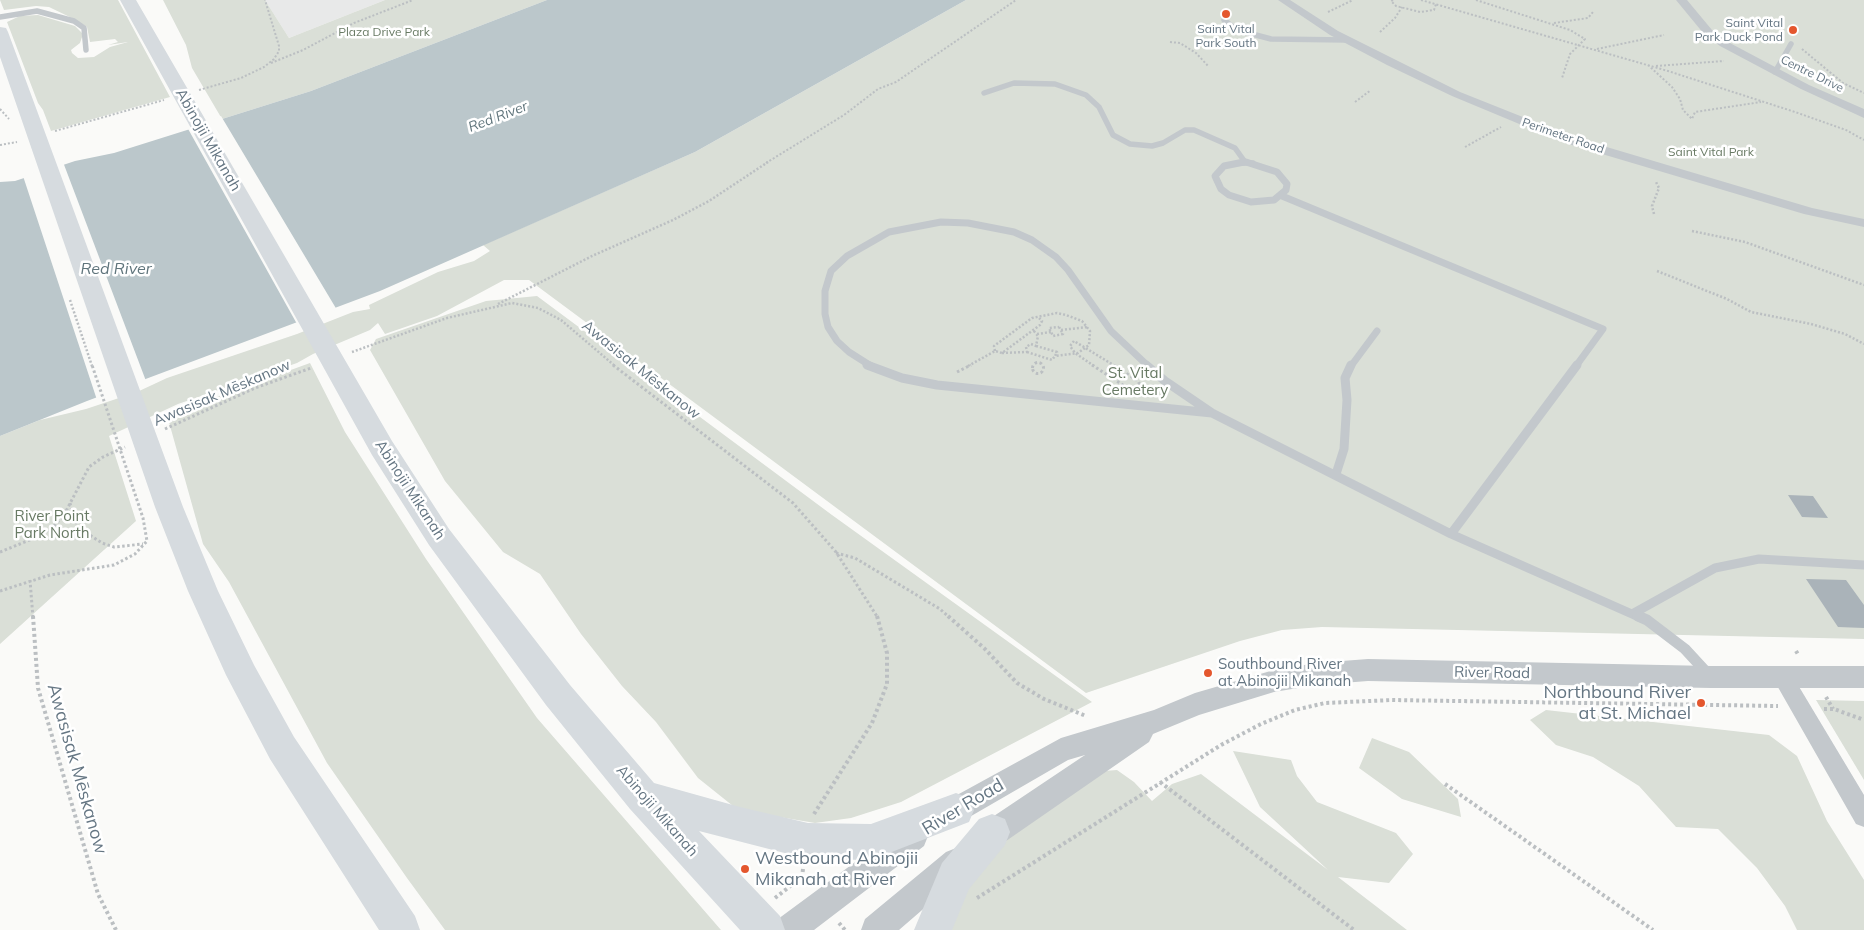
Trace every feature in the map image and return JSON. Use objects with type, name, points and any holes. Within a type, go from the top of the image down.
[{"type":"main road","name":"Abinojii Mikanah","points":[[128,0],[366,419],[439,537],[558,695],[643,797],[766,930]]},
{"type":"main road","points":[[145,0],[166,67]]},
{"type":"main road","points":[[0,32],[17,120],[156,512],[203,591],[242,675],[282,748],[392,921]]},
{"type":"main road","points":[[643,797],[740,825],[808,841],[871,842],[956,810]]},
{"type":"main road","points":[[933,930],[955,876],[992,832]]},
{"type":"street","name":"Perimeter Road","points":[[1282,0],[1347,40],[1399,67],[1515,119],[1569,140],[1809,211],[1864,223]]},
{"type":"street","name":"Centre Drive","points":[[1681,0],[1708,32],[1750,59],[1864,114]]},
{"type":"street","name":"River Road","points":[[788,930],[903,843],[956,810],[1061,750],[1157,721],[1195,706],[1274,681],[1368,670],[1864,678]]},
{"type":"street","points":[[1782,676],[1864,816]]},
{"type":"street","name":"River Road","points":[[876,930],[992,832],[1157,721]]},
{"type":"lane","points":[[0,17],[37,11],[74,21],[84,28],[86,50]]},
{"type":"lane","points":[[1224,20],[1238,30],[1272,39],[1347,40]]},
{"type":"lane","points":[[1775,72],[1791,44]]},
{"type":"lane","points":[[984,93],[1014,83],[1043,82],[1055,84],[1086,95],[1099,107],[1113,135],[1130,144],[1152,146],[1163,143],[1185,130],[1194,130],[1235,148],[1244,162]]},
{"type":"lane","points":[[1244,162],[1267,167],[1283,177],[1286,190],[1282,196],[1274,200],[1251,202],[1229,195],[1216,183],[1215,176],[1218,171],[1234,163],[1244,162]]},
{"type":"lane","points":[[1282,196],[1603,329],[1450,534]]},
{"type":"lane","points":[[1212,413],[950,387],[902,378],[866,364],[838,341],[828,327],[825,314],[825,291],[832,271],[847,256],[889,232],[941,222],[992,226],[1032,240],[1056,257],[1068,270],[1106,324],[1165,381],[1212,413],[1336,474],[1450,534],[1602,602],[1634,613],[1661,629],[1685,649],[1711,677]]},
{"type":"lane","points":[[1336,474],[1344,449],[1345,378],[1353,361],[1377,331]]},
{"type":"lane","points":[[1634,613],[1715,568],[1759,558],[1864,565]]},
{"type":"path","points":[[270,63],[303,50],[354,23],[413,0]]},
{"type":"path","points":[[495,306],[592,256],[674,220],[709,201],[742,177],[844,115],[878,89],[896,82],[1016,0]]},
{"type":"path","points":[[1312,19],[1353,0]]},
{"type":"path","points":[[1391,0],[1402,7],[1429,12],[1434,10],[1436,4]]},
{"type":"path","points":[[1422,0],[1581,44],[1648,65],[1846,130],[1864,140]]},
{"type":"path","points":[[1476,0],[1551,23],[1570,30],[1585,39],[1570,54],[1562,78]]},
{"type":"path","points":[[1380,32],[1395,18],[1402,7]]},
{"type":"path","points":[[1551,23],[1577,21],[1588,18],[1593,12]]},
{"type":"path","points":[[1597,49],[1664,35]]},
{"type":"path","points":[[1170,42],[1180,44],[1196,53],[1209,67]]},
{"type":"path","points":[[1798,46],[1844,83],[1864,93]]},
{"type":"path","points":[[1653,67],[1750,59]]},
{"type":"path","points":[[1648,65],[1672,87],[1680,99],[1683,110],[1692,120],[1694,112],[1762,102]]},
{"type":"path","points":[[1354,102],[1370,90]]},
{"type":"path","points":[[0,109],[17,120]]},
{"type":"path","points":[[1465,147],[1515,119]]},
{"type":"path","points":[[16,137],[19,147]]},
{"type":"path","points":[[1654,214],[1652,206],[1659,188],[1654,178],[1657,167]]},
{"type":"path","points":[[1692,231],[1745,242],[1822,268],[1864,285]]},
{"type":"path","points":[[1657,271],[1727,299],[1751,312],[1837,331],[1864,344]]},
{"type":"path","points":[[0,591],[30,580],[114,565],[135,554],[147,541],[156,512],[68,295]]},
{"type":"path","name":"Awasisak Mēskanow","points":[[344,356],[447,318],[495,306],[512,303],[526,304],[561,320],[610,362],[793,502],[836,552],[879,619],[887,653],[887,684],[872,723],[812,817]]},
{"type":"path","points":[[950,387],[952,377],[958,372],[995,351],[1002,353],[1027,352],[1052,360],[1055,356],[1076,354],[1087,347],[1091,336],[1088,327],[1082,321],[1066,314],[1057,313],[1032,318],[994,346],[995,351]]},
{"type":"path","points":[[1002,353],[1040,325],[1042,321],[1038,317]]},
{"type":"path","points":[[1037,334],[1051,332],[1049,328],[1059,326],[1061,330],[1106,324]]},
{"type":"path","points":[[1033,330],[1037,334],[1036,346]]},
{"type":"path","points":[[1074,341],[1087,347],[1138,381],[1141,387],[1136,390],[1129,389],[1076,354],[1070,346],[1074,341]]},
{"type":"path","points":[[1027,352],[1026,347],[1031,344],[1057,352],[1055,356]]},
{"type":"path","points":[[1040,364],[1045,358]]},
{"type":"path","name":"Awasisak Mēskanow","points":[[157,433],[255,388],[317,365]]},
{"type":"path","points":[[0,552],[37,537],[53,527],[64,515],[80,481],[90,467],[103,457],[130,445]]},
{"type":"path","points":[[70,502],[74,520],[82,530],[102,543],[114,547],[144,544]]},
{"type":"path","points":[[836,552],[855,558],[940,609],[984,648],[1017,683],[1044,699],[1086,716]]},
{"type":"path","name":"Awasisak Mēskanow","points":[[30,580],[38,688],[98,894],[116,930]]},
{"type":"path","points":[[972,902],[990,888],[1221,745],[1261,724],[1295,710],[1325,703],[1392,700],[1800,707],[1834,709],[1864,720]]},
{"type":"path","points":[[1160,782],[1354,930]]},
{"type":"path","points":[[1445,784],[1653,930]]},
{"type":"shaded area","points":[[265,0],[385,0],[289,38]]},
{"type":"green space","points":[[0,0],[118,0],[170,97],[51,131],[43,110],[38,103],[7,22],[20,16],[38,15],[75,26],[83,34],[80,43],[71,50],[78,58],[94,57],[110,47],[128,42],[108,45],[118,42],[115,39],[90,42],[87,27],[49,7],[36,6],[4,10]]},
{"type":"green space","name":"Plaza Drive Park","points":[[163,0],[265,0],[289,38],[385,0],[547,0],[311,91],[222,119],[192,68],[186,45]]},
{"type":"green space","name":"St. Vital Cemetery","points":[[966,0],[1864,0],[1864,639],[1322,627],[1282,630],[1240,641],[1086,693],[529,280],[504,280],[437,316],[385,334],[378,323],[370,330],[313,354],[297,363],[178,404],[109,436],[136,521],[0,644],[0,436],[40,420],[86,409],[137,392],[167,378],[297,334],[353,312],[370,309],[369,305],[438,272],[474,261],[490,251],[483,245],[695,152]]},
{"type":"green space","points":[[537,296],[832,515],[1092,702],[901,802],[851,818],[815,823],[738,810],[698,778],[656,722],[622,686],[581,634],[540,574],[503,552],[445,481],[370,350],[376,339],[486,301]]},
{"type":"green space","points":[[310,363],[345,432],[426,559],[537,718],[721,930],[445,930],[407,878],[327,763],[229,582],[203,544],[167,415]]},
{"type":"green space","points":[[1816,700],[1864,701],[1864,780]]},
{"type":"green space","points":[[1546,710],[1769,735],[1797,756],[1827,821],[1864,880],[1864,930],[1797,930],[1785,906],[1757,868],[1718,829],[1676,827],[1639,786],[1593,757],[1556,745],[1530,720]]},
{"type":"green space","points":[[1372,738],[1409,752],[1458,799],[1461,817],[1402,799],[1359,768]]},
{"type":"green space","points":[[1233,751],[1291,760],[1297,776],[1317,802],[1396,833],[1413,854],[1389,883],[1338,877],[1407,930],[950,930],[962,891],[986,857],[1026,823],[1104,771],[1117,770],[1134,782],[1152,801],[1172,784],[1201,774],[1328,870],[1260,807]]},
{"type":"water","name":"Red River","points":[[547,0],[966,0],[695,152],[380,291],[87,401],[0,436],[0,182],[15,181],[75,161],[114,153],[311,91]]},
{"type":"pier","points":[[221,116],[337,310],[297,324],[187,127]]},
{"type":"pier","points":[[63,162],[146,381],[97,400],[23,176]]},
{"type":"building","points":[[1788,495],[1813,496],[1828,518],[1802,517]]},
{"type":"building","points":[[1806,579],[1846,580],[1864,605],[1864,628],[1838,627]]},
{"type":"place","name":"Saint Vital Park South","points":[[1226,14]]},
{"type":"place","name":"Saint Vital Park Duck Pond","points":[[1793,30]]},
{"type":"place","name":"Southbound River at Abinojii Mikanah","points":[[1208,673]]},
{"type":"place","name":"Northbound River at St. Michael","points":[[1701,703]]},
{"type":"place","name":"Westbound Abinojii Mikanah at River","points":[[745,869]]},
{"type":"park label","name":"Saint Vital Park","points":[[1711,152]]},
{"type":"park label","name":"River Point Park North","points":[[52,524]]}]
